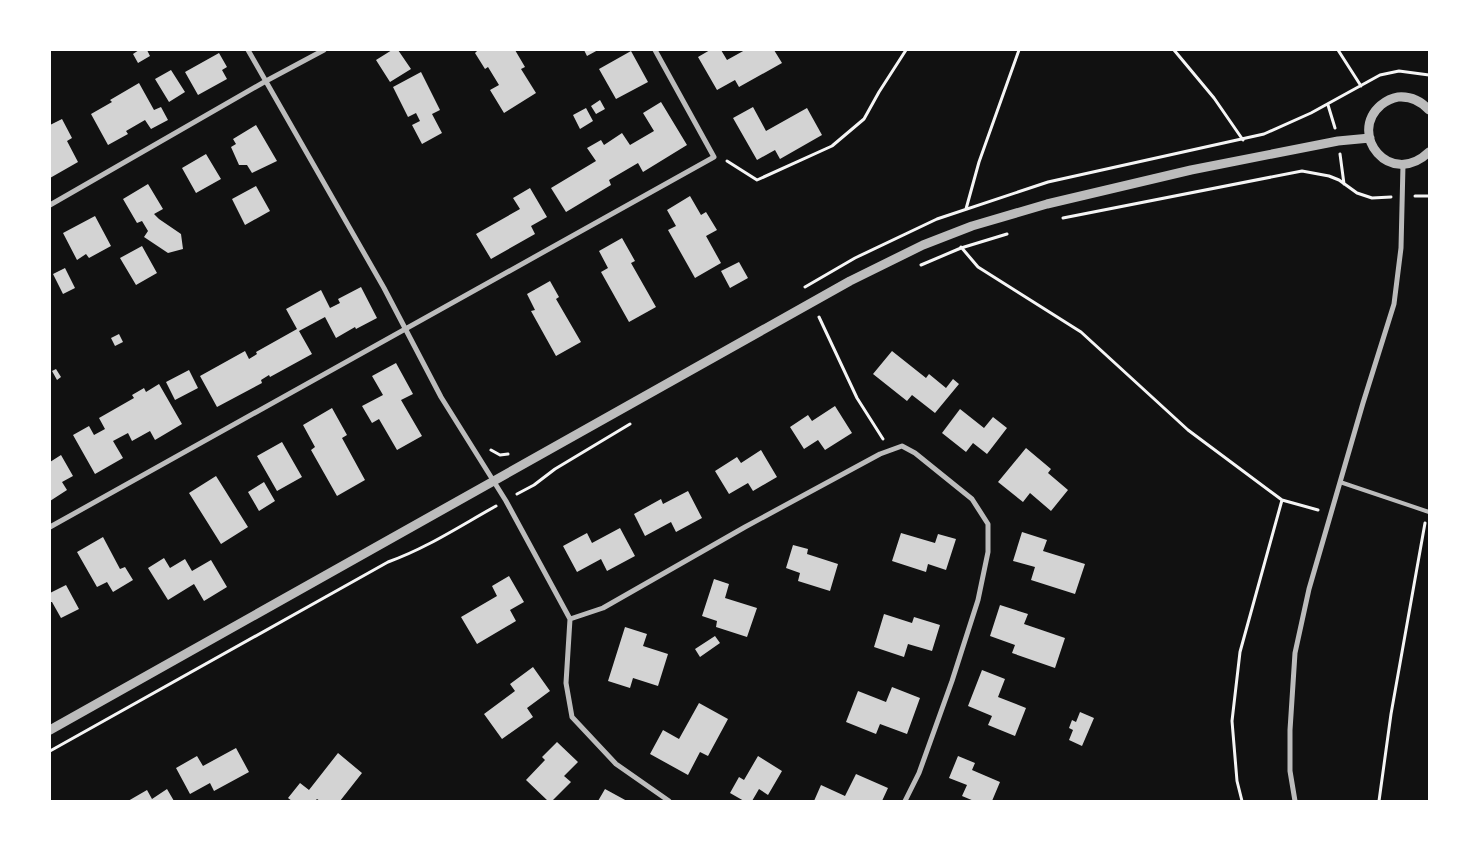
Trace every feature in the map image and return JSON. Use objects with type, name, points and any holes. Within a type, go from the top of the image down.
[{"type":"street","points":[[248,50],[380,280],[441,397],[506,501],[570,619],[566,684],[572,717],[616,764],[669,801]]},
{"type":"street","points":[[50,205],[266,81],[324,50]]},
{"type":"street","points":[[50,527],[406,330],[714,156],[655,50]]},
{"type":"street","points":[[1429,110],[1416,99],[1406,97],[1395,98],[1377,108],[1371,118],[1369,128],[1370,138],[1378,154],[1394,164],[1413,163],[1422,159],[1429,152]]},
{"type":"street","points":[[50,730],[882,264],[923,245],[959,231],[1048,204],[1118,186],[1338,141],[1370,138]]},
{"type":"street","points":[[1295,801],[1290,771],[1290,730],[1295,653],[1309,589],[1394,304],[1401,248],[1403,165]]},
{"type":"street","points":[[570,619],[603,608],[753,522],[880,454],[902,446],[915,453],[972,499],[988,524],[988,552],[978,600],[952,681],[919,773],[905,801]]},
{"type":"lane","points":[[1340,482],[1428,511]]},
{"type":"path","points":[[714,156],[731,162],[757,180],[832,146],[864,119],[906,50]]},
{"type":"path","points":[[1019,50],[979,162],[959,231],[961,248],[978,266],[1081,332],[1188,430],[1282,500],[1331,514]]},
{"type":"path","points":[[1174,50],[1214,98],[1243,140]]},
{"type":"path","points":[[1338,50],[1361,86]]},
{"type":"path","points":[[1055,219],[1302,171],[1329,176],[1339,180],[1357,193],[1372,198],[1429,196]]},
{"type":"path","points":[[918,266],[961,248],[1011,232]]},
{"type":"path","points":[[811,322],[827,313]]},
{"type":"path","points":[[819,317],[857,398],[890,450]]},
{"type":"path","points":[[50,751],[388,562],[412,554],[436,542],[534,485],[555,469],[634,421]]},
{"type":"path","points":[[1242,801],[1237,781],[1232,720],[1240,652],[1282,500]]},
{"type":"path","points":[[1380,801],[1391,714],[1428,511]]},
{"type":"building","points":[[139,50],[147,50],[150,56],[138,63],[133,54]]},
{"type":"building","points":[[392,50],[398,50],[411,69],[390,82],[376,60]]},
{"type":"building","points":[[478,50],[515,50],[525,67],[521,69],[536,93],[504,113],[490,90],[499,85],[488,67],[485,69],[475,53]]},
{"type":"building","points":[[584,50],[598,50],[587,56]]},
{"type":"building","points":[[710,50],[721,50],[727,60],[745,50],[774,50],[782,63],[739,87],[735,80],[717,90],[698,57]]},
{"type":"building","points":[[631,51],[648,82],[616,99],[599,69]]},
{"type":"building","points":[[219,53],[227,67],[222,70],[227,79],[198,95],[185,72]]},
{"type":"building","points":[[171,70],[185,92],[169,102],[155,79]]},
{"type":"building","points":[[421,72],[440,110],[432,114],[442,133],[422,144],[412,125],[420,121],[416,113],[408,117],[393,87]]},
{"type":"building","points":[[139,83],[154,110],[161,107],[168,120],[151,129],[145,120],[126,131],[128,134],[108,145],[91,114]]},
{"type":"building","points":[[600,100],[605,109],[596,114],[591,106]]},
{"type":"building","points":[[661,102],[687,145],[643,172],[638,163],[609,180],[611,185],[566,212],[551,188],[596,161],[587,148],[601,140],[604,145],[622,133],[630,145],[654,131],[643,113]]},
{"type":"building","points":[[753,107],[766,131],[807,108],[822,135],[780,159],[775,150],[757,160],[733,118]]},
{"type":"building","points":[[586,108],[593,121],[580,129],[573,115]]},
{"type":"building","points":[[62,119],[72,138],[67,141],[78,162],[50,178],[50,125]]},
{"type":"building","points":[[256,125],[277,161],[252,173],[247,165],[239,165],[231,147],[236,144],[233,139]]},
{"type":"building","points":[[206,154],[221,179],[196,193],[182,168]]},
{"type":"building","points":[[148,184],[163,209],[154,214],[181,234],[183,249],[168,253],[144,237],[148,231],[142,221],[137,223],[123,199]]},
{"type":"building","points":[[256,186],[270,211],[245,225],[232,199]]},
{"type":"building","points":[[530,188],[547,217],[531,226],[535,234],[491,259],[476,234],[520,209],[513,198]]},
{"type":"building","points":[[690,196],[701,215],[706,212],[717,230],[706,236],[721,263],[695,278],[668,230],[676,226],[667,210]]},
{"type":"building","points":[[95,216],[111,246],[89,258],[86,254],[77,260],[63,233]]},
{"type":"building","points":[[622,238],[635,261],[631,263],[656,307],[629,322],[601,272],[608,268],[599,251]]},
{"type":"building","points":[[142,246],[157,273],[136,285],[120,258]]},
{"type":"building","points":[[739,262],[748,278],[730,288],[721,271]]},
{"type":"building","points":[[65,268],[75,288],[63,294],[53,274]]},
{"type":"building","points":[[550,281],[559,297],[556,299],[581,342],[556,356],[531,311],[535,310],[527,294]]},
{"type":"building","points":[[361,287],[377,318],[356,329],[355,327],[336,338],[325,317],[299,331],[312,354],[270,377],[269,375],[261,380],[262,383],[217,407],[200,376],[245,351],[249,359],[257,354],[256,352],[297,329],[286,309],[321,290],[330,308],[340,303],[338,299]]},
{"type":"building","points":[[119,334],[123,342],[115,346],[111,338]]},
{"type":"building","points":[[892,351],[926,378],[929,374],[946,388],[953,379],[959,384],[935,413],[912,395],[907,401],[873,374]]},
{"type":"building","points":[[396,363],[413,394],[401,400],[422,436],[397,450],[379,419],[372,423],[362,406],[383,395],[372,376]]},
{"type":"building","points":[[56,369],[61,377],[57,380],[52,371]]},
{"type":"building","points":[[189,370],[198,388],[175,400],[166,382]]},
{"type":"building","points":[[159,384],[182,424],[155,440],[150,431],[132,441],[128,433],[113,441],[123,458],[95,474],[73,435],[89,426],[94,435],[105,429],[99,418],[134,398],[132,395],[144,388],[146,392]]},
{"type":"building","points":[[835,406],[852,433],[825,450],[818,440],[804,449],[790,427],[808,415],[812,421]]},
{"type":"building","points":[[332,408],[347,435],[342,438],[365,480],[337,496],[311,450],[315,447],[303,425]]},
{"type":"building","points":[[960,409],[984,428],[993,417],[1007,428],[987,454],[973,443],[966,452],[942,433]]},
{"type":"building","points":[[282,442],[302,477],[277,491],[257,456]]},
{"type":"building","points":[[1026,448],[1051,469],[1048,473],[1068,490],[1051,511],[1030,493],[1023,502],[998,482]]},
{"type":"building","points":[[761,450],[777,477],[753,491],[748,483],[729,494],[715,471],[737,457],[741,463]]},
{"type":"building","points":[[61,455],[73,476],[62,482],[67,490],[50,501],[50,462]]},
{"type":"building","points":[[216,476],[248,527],[221,544],[189,493]]},
{"type":"building","points":[[264,482],[275,501],[259,511],[248,492]]},
{"type":"building","points":[[688,491],[702,518],[676,532],[671,522],[645,536],[634,514],[661,499],[663,504]]},
{"type":"building","points":[[620,528],[635,556],[607,571],[601,559],[577,572],[563,546],[587,533],[592,543]]},
{"type":"building","points":[[1022,532],[1047,540],[1043,551],[1085,564],[1075,594],[1031,580],[1035,567],[1013,561]]},
{"type":"building","points":[[901,533],[935,543],[938,534],[956,539],[946,570],[928,564],[926,572],[892,561]]},
{"type":"building","points":[[103,537],[120,569],[125,567],[133,580],[113,592],[107,582],[97,587],[77,552]]},
{"type":"building","points":[[793,545],[808,549],[807,554],[838,564],[830,591],[798,581],[800,573],[786,568]]},
{"type":"building","points":[[164,558],[170,568],[185,559],[192,571],[211,560],[227,587],[204,601],[194,584],[168,600],[148,568]]},
{"type":"building","points":[[509,576],[524,602],[510,610],[516,621],[477,644],[461,617],[497,596],[492,586]]},
{"type":"building","points":[[714,579],[729,584],[725,598],[757,608],[747,637],[716,627],[717,621],[702,616]]},
{"type":"building","points":[[66,585],[79,609],[61,618],[52,602],[50,602],[50,593]]},
{"type":"building","points":[[1000,605],[1028,614],[1024,624],[1065,638],[1055,668],[1012,653],[1015,645],[990,636]]},
{"type":"building","points":[[884,614],[912,623],[914,617],[940,625],[932,651],[908,644],[904,657],[874,647]]},
{"type":"building","points":[[625,627],[647,634],[643,646],[668,654],[658,686],[633,678],[630,688],[608,681]]},
{"type":"building","points":[[715,636],[720,643],[700,657],[695,649]]},
{"type":"building","points":[[533,667],[550,691],[527,708],[533,717],[502,739],[484,714],[515,691],[510,684]]},
{"type":"building","points":[[982,670],[1005,679],[998,697],[1026,708],[1015,736],[988,725],[992,716],[968,706]]},
{"type":"building","points":[[892,687],[920,698],[907,734],[880,724],[876,734],[846,722],[858,691],[886,702]]},
{"type":"building","points":[[699,703],[728,719],[708,756],[700,752],[688,775],[650,754],[663,730],[679,739]]},
{"type":"building","points":[[1080,712],[1094,718],[1082,746],[1069,740],[1073,730],[1069,728],[1072,720],[1076,722]]},
{"type":"building","points":[[557,742],[578,762],[564,776],[571,782],[552,801],[548,801],[526,780],[545,760],[542,757]]},
{"type":"building","points":[[236,748],[249,772],[214,791],[210,783],[190,794],[176,768],[197,756],[203,766]]},
{"type":"building","points":[[338,753],[362,773],[340,801],[320,801],[317,799],[315,801],[292,801],[288,798],[300,783],[309,790]]},
{"type":"building","points":[[758,756],[782,771],[768,795],[759,789],[752,801],[744,801],[730,793],[739,777],[744,780]]},
{"type":"building","points":[[958,756],[975,763],[972,770],[1000,782],[992,801],[974,801],[962,796],[967,785],[949,778]]},
{"type":"building","points":[[856,774],[888,788],[882,801],[814,801],[821,785],[845,796]]},
{"type":"building","points":[[167,789],[174,801],[128,801],[147,790],[152,799]]},
{"type":"building","points":[[605,789],[627,801],[598,801]]}]
